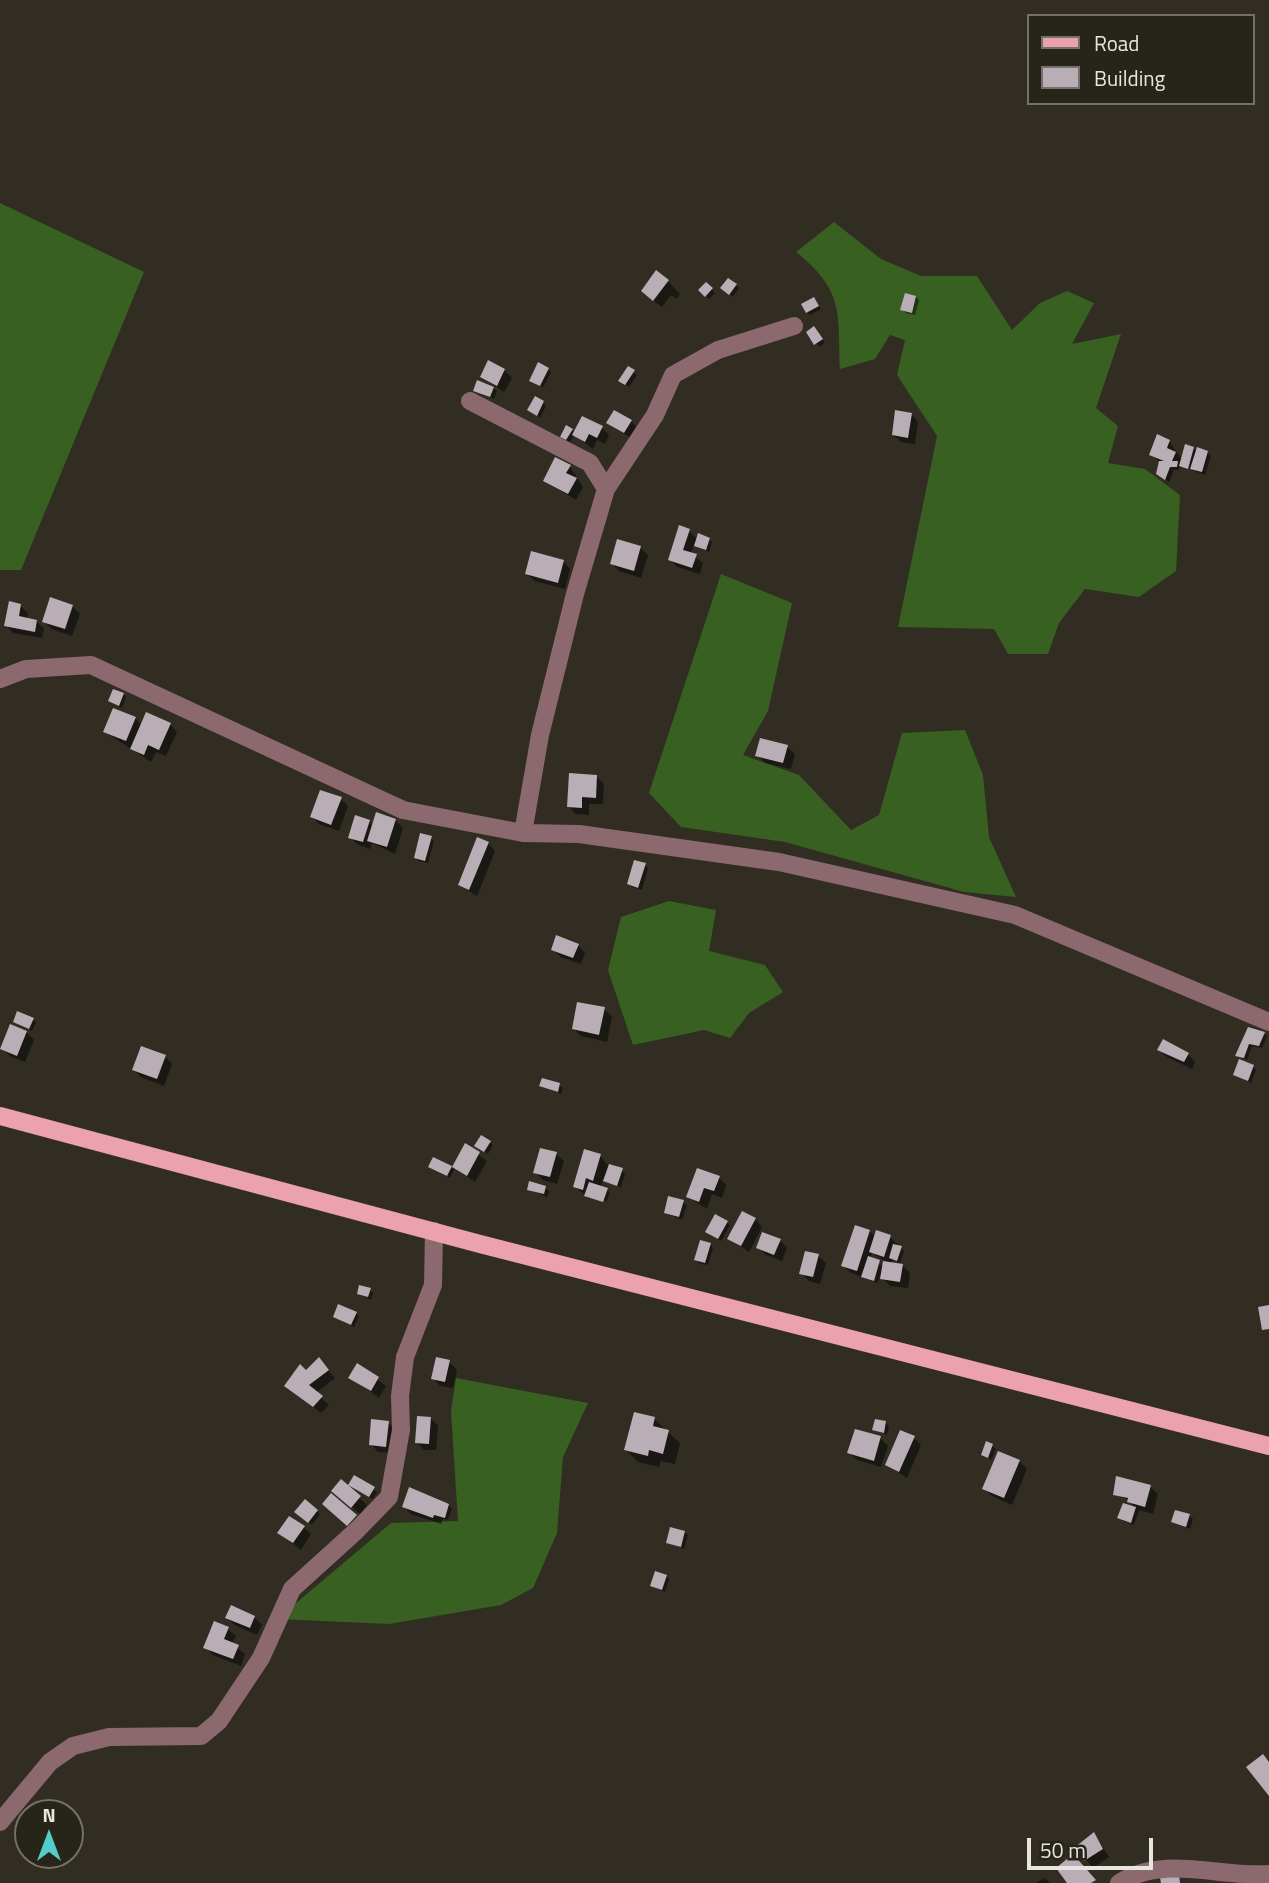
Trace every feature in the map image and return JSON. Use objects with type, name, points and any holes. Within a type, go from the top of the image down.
[{"type":"main road","points":[[0,1116],[1269,1446]]},
{"type":"street","points":[[523,833],[540,736],[575,594],[606,489],[655,415],[673,375],[718,350],[794,326]]},
{"type":"street","points":[[470,401],[590,463],[606,489]]},
{"type":"street","points":[[0,679],[26,669],[91,665],[403,810],[523,833],[579,834],[779,862],[1015,915],[1269,1021]]},
{"type":"street","points":[[0,1822],[50,1762],[73,1746],[109,1737],[201,1736],[219,1721],[261,1658],[292,1589],[356,1531],[388,1497],[400,1439],[400,1396],[405,1357],[433,1286],[434,1231]]},
{"type":"street","points":[[1119,1883],[1135,1873],[1192,1867],[1244,1876],[1269,1874]]},
{"type":"green space","points":[[0,203],[144,272],[21,570],[0,570]]},
{"type":"green space","points":[[834,222],[881,259],[921,276],[977,276],[1012,330],[1040,303],[1067,291],[1094,303],[1072,344],[1121,334],[1096,408],[1118,426],[1108,463],[1145,469],[1180,495],[1176,571],[1139,597],[1085,589],[1059,623],[1048,654],[1008,654],[994,629],[898,627],[937,436],[897,375],[905,340],[890,335],[875,359],[840,369],[835,303],[823,279],[796,252]]},
{"type":"green space","points":[[721,574],[792,603],[768,711],[743,755],[799,775],[851,830],[879,815],[902,733],[965,730],[983,775],[989,837],[1016,897],[964,892],[785,842],[681,827],[649,793]]},
{"type":"green space","points":[[669,901],[716,910],[709,951],[765,965],[783,992],[749,1013],[730,1038],[704,1030],[633,1045],[608,970],[621,917]]},
{"type":"green space","points":[[456,1378],[588,1403],[563,1457],[557,1533],[533,1588],[501,1605],[389,1624],[277,1619],[391,1523],[458,1521],[451,1411]]},
{"type":"building","points":[[656,270],[669,280],[653,301],[641,291]]},
{"type":"building","points":[[728,278],[737,284],[729,295],[720,288]]},
{"type":"building","points":[[706,282],[713,288],[705,297],[698,290]]},
{"type":"building","points":[[905,293],[916,296],[912,313],[900,310]]},
{"type":"building","points":[[814,297],[819,306],[806,313],[801,304]]},
{"type":"building","points":[[814,326],[823,339],[814,345],[806,332]]},
{"type":"building","points":[[488,360],[505,369],[497,386],[480,377]]},
{"type":"building","points":[[538,362],[549,368],[540,386],[529,381]]},
{"type":"building","points":[[628,366],[635,370],[625,385],[618,381]]},
{"type":"building","points":[[477,380],[494,387],[490,397],[473,391]]},
{"type":"building","points":[[535,396],[544,401],[537,416],[527,410]]},
{"type":"building","points":[[614,410],[632,420],[624,433],[606,423]]},
{"type":"building","points":[[895,410],[912,413],[908,438],[892,435]]},
{"type":"building","points":[[582,416],[603,426],[597,438],[589,434],[585,442],[572,435]]},
{"type":"building","points":[[566,425],[573,429],[566,440],[560,437]]},
{"type":"building","points":[[1157,434],[1170,440],[1167,448],[1176,452],[1172,461],[1178,461],[1177,467],[1170,467],[1165,480],[1156,474],[1159,461],[1164,461],[1149,455]]},
{"type":"building","points":[[1185,444],[1194,447],[1188,469],[1179,466]]},
{"type":"building","points":[[1197,447],[1208,451],[1202,472],[1190,469]]},
{"type":"building","points":[[555,457],[571,465],[566,473],[577,478],[568,494],[543,481]]},
{"type":"building","points":[[679,525],[690,529],[683,550],[697,554],[692,568],[668,560]]},
{"type":"building","points":[[698,533],[710,538],[706,550],[694,546]]},
{"type":"building","points":[[617,539],[641,546],[634,571],[610,564]]},
{"type":"building","points":[[531,551],[564,560],[558,583],[525,574]]},
{"type":"building","points":[[50,597],[73,605],[65,629],[42,622]]},
{"type":"building","points":[[9,601],[21,604],[19,616],[37,620],[35,632],[4,626]]},
{"type":"building","points":[[113,689],[124,693],[119,706],[108,701]]},
{"type":"building","points":[[113,708],[136,717],[126,741],[103,732]]},
{"type":"building","points":[[146,712],[171,723],[159,750],[148,745],[144,755],[130,749]]},
{"type":"building","points":[[760,738],[788,745],[783,763],[755,756]]},
{"type":"building","points":[[569,773],[597,775],[596,798],[582,797],[582,808],[567,807]]},
{"type":"building","points":[[320,790],[342,797],[331,825],[310,817]]},
{"type":"building","points":[[376,812],[396,819],[387,847],[367,841]]},
{"type":"building","points":[[355,815],[370,820],[363,842],[348,838]]},
{"type":"building","points":[[420,833],[432,836],[425,861],[414,858]]},
{"type":"building","points":[[477,837],[489,842],[469,890],[458,885]]},
{"type":"building","points":[[634,860],[646,863],[638,888],[627,884]]},
{"type":"building","points":[[556,935],[579,944],[573,958],[551,950]]},
{"type":"building","points":[[577,1002],[605,1007],[599,1035],[572,1029]]},
{"type":"building","points":[[17,1011],[34,1018],[29,1029],[13,1022]]},
{"type":"building","points":[[10,1024],[27,1031],[17,1056],[0,1049]]},
{"type":"building","points":[[1248,1027],[1265,1032],[1259,1046],[1249,1044],[1244,1058],[1235,1056]]},
{"type":"building","points":[[1163,1039],[1189,1053],[1184,1062],[1157,1050]]},
{"type":"building","points":[[141,1046],[166,1055],[157,1079],[132,1070]]},
{"type":"building","points":[[1239,1059],[1254,1065],[1248,1081],[1233,1075]]},
{"type":"building","points":[[542,1078],[560,1083],[558,1092],[539,1086]]},
{"type":"building","points":[[481,1135],[491,1141],[484,1152],[474,1146]]},
{"type":"building","points":[[465,1143],[480,1152],[467,1176],[452,1167]]},
{"type":"building","points":[[540,1148],[557,1152],[550,1177],[533,1173]]},
{"type":"building","points":[[584,1149],[601,1154],[593,1181],[586,1178],[583,1190],[573,1187]]},
{"type":"building","points":[[433,1157],[452,1166],[447,1176],[428,1167]]},
{"type":"building","points":[[609,1164],[623,1168],[617,1186],[603,1181]]},
{"type":"building","points":[[697,1168],[720,1176],[714,1191],[704,1188],[699,1202],[686,1197]]},
{"type":"building","points":[[529,1181],[546,1186],[544,1194],[527,1190]]},
{"type":"building","points":[[589,1182],[608,1188],[603,1202],[584,1196]]},
{"type":"building","points":[[668,1196],[684,1200],[679,1217],[664,1213]]},
{"type":"building","points":[[742,1211],[756,1218],[741,1246],[727,1239]]},
{"type":"building","points":[[715,1214],[728,1221],[718,1239],[705,1232]]},
{"type":"building","points":[[855,1225],[870,1230],[857,1271],[841,1266]]},
{"type":"building","points":[[876,1230],[891,1235],[884,1257],[869,1252]]},
{"type":"building","points":[[762,1232],[781,1239],[774,1255],[756,1248]]},
{"type":"building","points":[[700,1240],[711,1243],[705,1263],[694,1260]]},
{"type":"building","points":[[893,1244],[902,1246],[897,1261],[889,1258]]},
{"type":"building","points":[[805,1251],[819,1254],[813,1277],[799,1274]]},
{"type":"building","points":[[868,1256],[880,1260],[874,1281],[861,1277]]},
{"type":"building","points":[[883,1261],[903,1264],[900,1282],[880,1279]]},
{"type":"building","points":[[359,1285],[371,1288],[368,1297],[357,1294]]},
{"type":"building","points":[[338,1304],[357,1312],[351,1325],[333,1317]]},
{"type":"building","points":[[1269,1305],[1269,1329],[1262,1330],[1258,1307]]},
{"type":"building","points":[[319,1357],[329,1370],[309,1385],[323,1396],[313,1407],[284,1386],[300,1364],[306,1370]]},
{"type":"building","points":[[436,1357],[450,1360],[445,1382],[431,1379]]},
{"type":"building","points":[[357,1363],[379,1377],[371,1391],[348,1378]]},
{"type":"building","points":[[634,1412],[655,1417],[653,1426],[669,1430],[663,1454],[649,1450],[648,1456],[624,1450]]},
{"type":"building","points":[[417,1416],[431,1417],[429,1444],[415,1443]]},
{"type":"building","points":[[371,1419],[389,1421],[386,1447],[369,1445]]},
{"type":"building","points":[[875,1419],[886,1421],[884,1433],[872,1430]]},
{"type":"building","points":[[855,1429],[881,1436],[874,1461],[847,1453]]},
{"type":"building","points":[[900,1430],[915,1436],[899,1472],[885,1465]]},
{"type":"building","points":[[986,1441],[993,1444],[988,1458],[981,1455]]},
{"type":"building","points":[[998,1451],[1020,1460],[1004,1498],[982,1489]]},
{"type":"building","points":[[354,1475],[375,1487],[369,1497],[348,1485]]},
{"type":"building","points":[[1116,1476],[1151,1485],[1145,1507],[1127,1502],[1128,1498],[1113,1495]]},
{"type":"building","points":[[341,1479],[361,1496],[351,1508],[331,1491]]},
{"type":"building","points":[[409,1487],[449,1504],[445,1518],[434,1515],[433,1518],[402,1507]]},
{"type":"building","points":[[331,1493],[357,1515],[347,1526],[322,1504]]},
{"type":"building","points":[[305,1499],[318,1510],[308,1523],[294,1512]]},
{"type":"building","points":[[1123,1503],[1136,1507],[1131,1523],[1117,1518]]},
{"type":"building","points":[[1175,1510],[1190,1514],[1186,1527],[1171,1522]]},
{"type":"building","points":[[289,1516],[305,1526],[293,1543],[277,1533]]},
{"type":"building","points":[[670,1527],[685,1531],[681,1547],[666,1543]]},
{"type":"building","points":[[655,1571],[667,1575],[662,1590],[650,1586]]},
{"type":"building","points":[[231,1605],[255,1616],[250,1628],[225,1618]]},
{"type":"building","points":[[214,1621],[229,1627],[224,1639],[239,1645],[233,1659],[203,1648]]},
{"type":"building","points":[[1263,1754],[1269,1762],[1269,1796],[1246,1767]]},
{"type":"building","points":[[1094,1832],[1103,1849],[1084,1861],[1074,1848]]},
{"type":"building","points":[[1073,1854],[1096,1880],[1091,1883],[1067,1883],[1056,1868]]},
{"type":"building","points":[[1179,1874],[1180,1883],[1161,1883],[1160,1878]]}]
